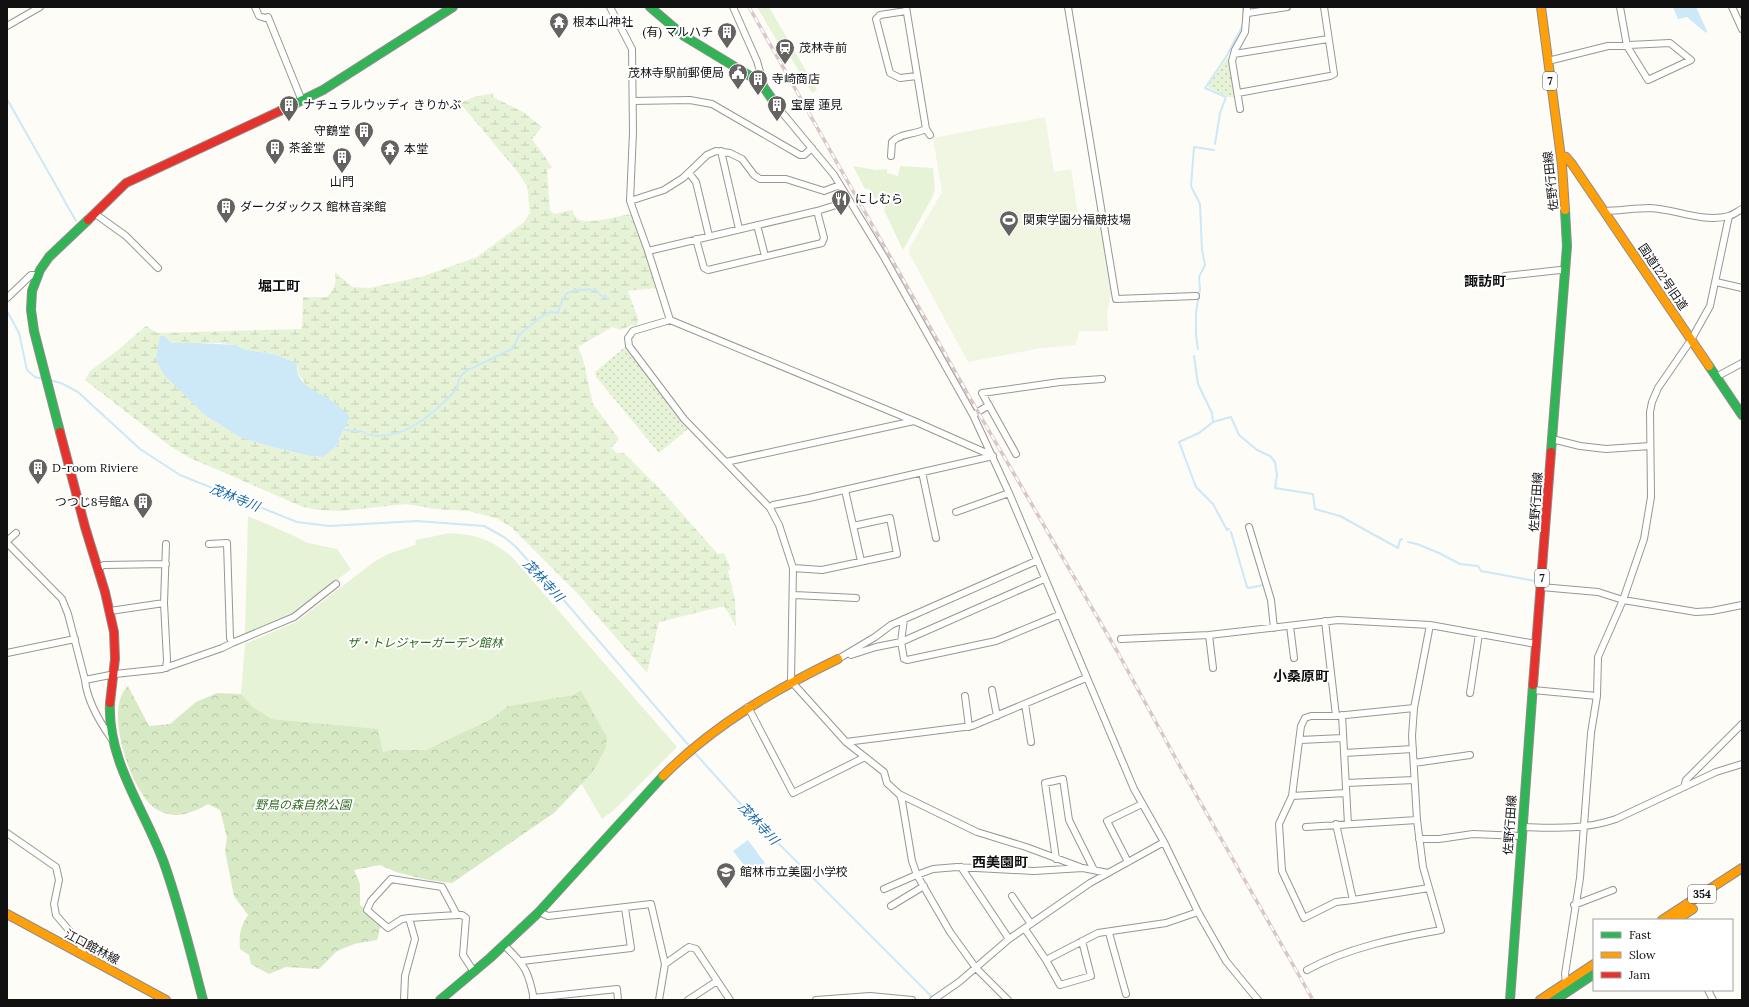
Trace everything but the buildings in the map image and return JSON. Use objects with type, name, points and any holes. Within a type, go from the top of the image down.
[{"type":"main road","points":[[204,1000],[172,884],[149,826],[118,757],[113,741],[110,726],[110,704],[114,674],[115,647],[110,612],[34,331],[31,310],[32,291],[37,275],[49,257],[126,183],[302,101],[359,67],[453,7]]},
{"type":"main road","points":[[650,7],[684,36],[760,82],[772,99]]},
{"type":"main road","name":"佐野行田線","points":[[1510,1000],[1521,836],[1566,272],[1566,211],[1561,156],[1541,7]]},
{"type":"main road","name":"国道122号旧道","points":[[1561,156],[1569,159],[1742,415]]},
{"type":"main road","points":[[440,1000],[505,946],[539,912],[630,810],[697,744],[748,707],[792,681],[838,659]]},
{"type":"main road","name":"354","points":[[1664,919],[1742,868]]},
{"type":"main road","name":"354","points":[[1678,919],[1742,876]]},
{"type":"main road","name":"江口館林線","points":[[7,914],[166,1000]]},
{"type":"main road","points":[[1540,1000],[1593,965]]},
{"type":"main road","points":[[1555,1000],[1593,975]]},
{"type":"street","points":[[7,26],[40,7]]},
{"type":"street","points":[[255,7],[259,16],[265,18],[268,17],[302,101]]},
{"type":"street","points":[[610,7],[632,49],[633,132],[630,201],[648,250],[670,320]]},
{"type":"street","points":[[733,7],[758,61],[764,86]]},
{"type":"street","points":[[1068,7],[1116,299],[1196,296]]},
{"type":"street","points":[[1240,110],[1232,61],[1245,32],[1248,10],[1287,7]]},
{"type":"street","points":[[1238,93],[1334,74],[1324,7]]},
{"type":"street","points":[[1548,61],[1608,46],[1627,46],[1670,43],[1675,45],[1691,60],[1648,80],[1627,46],[1620,7]]},
{"type":"street","points":[[1732,7],[1742,29]]},
{"type":"street","points":[[891,156],[892,142],[896,137],[928,132],[906,9],[880,15],[876,19],[890,73],[900,78],[917,76]]},
{"type":"street","points":[[1234,54],[1328,39]]},
{"type":"street","points":[[772,99],[828,166],[928,333],[973,415],[1009,493],[1036,561],[1134,789],[1164,842],[1198,912],[1226,960],[1257,999]]},
{"type":"street","points":[[632,101],[690,100],[712,104],[800,155],[804,155],[812,148]]},
{"type":"street","points":[[630,201],[664,190],[683,178],[707,155],[716,151],[730,153],[742,159],[754,175],[760,179],[786,179],[824,191],[840,185]]},
{"type":"street","points":[[721,151],[739,229]]},
{"type":"street","points":[[689,172],[696,182],[709,236]]},
{"type":"street","points":[[648,250],[757,225],[849,201]]},
{"type":"street","points":[[1604,211],[1649,208],[1669,210],[1694,216],[1730,216],[1742,209]]},
{"type":"street","points":[[696,239],[704,268],[708,270],[822,242],[824,238],[818,210]]},
{"type":"street","points":[[94,213],[126,236],[158,268]]},
{"type":"street","points":[[1566,983],[1565,974],[1574,905],[1580,878],[1598,657],[1623,600],[1644,539],[1651,497],[1650,412],[1652,402],[1658,388],[1691,340],[1710,306],[1726,227],[1730,216]]},
{"type":"street","points":[[757,225],[765,256]]},
{"type":"street","points":[[1504,276],[1560,270],[1566,272]]},
{"type":"street","points":[[8,296],[31,275],[37,275]]},
{"type":"street","points":[[1716,282],[1742,288]]},
{"type":"street","points":[[993,456],[914,421],[670,320],[633,331],[628,338],[629,346],[684,419],[770,508],[779,525],[793,568],[794,595],[792,681],[846,742],[884,772],[887,783],[900,795],[912,861],[917,875],[950,932],[976,968],[1008,1000]]},
{"type":"street","points":[[1716,377],[1742,363]]},
{"type":"street","points":[[1016,454],[982,393],[1060,382],[1102,379]]},
{"type":"street","points":[[973,415],[989,405]]},
{"type":"street","points":[[726,462],[914,421]]},
{"type":"street","points":[[1552,439],[1580,446],[1606,449],[1650,446]]},
{"type":"street","points":[[770,508],[773,505],[993,456]]},
{"type":"street","points":[[922,472],[936,538]]},
{"type":"street","points":[[845,490],[862,561]]},
{"type":"street","points":[[956,512],[1009,493]]},
{"type":"street","points":[[793,568],[822,570],[897,554],[890,518],[854,526]]},
{"type":"street","points":[[1250,527],[1271,600],[1274,628]]},
{"type":"street","points":[[16,533],[7,542],[62,599],[75,639],[86,689],[101,723],[113,741]]},
{"type":"street","points":[[209,544],[227,543],[230,638],[232,642]]},
{"type":"street","points":[[166,544],[164,603],[167,660],[166,668]]},
{"type":"street","points":[[838,659],[875,637],[885,628],[1036,561]]},
{"type":"street","points":[[97,568],[104,565],[166,564]]},
{"type":"street","points":[[838,659],[876,647],[900,642],[1044,579]]},
{"type":"street","points":[[85,680],[114,674],[166,668],[222,648],[232,642],[294,618],[336,584]]},
{"type":"street","points":[[1541,587],[1598,592],[1623,600],[1696,612],[1712,611],[1742,605]]},
{"type":"street","points":[[794,595],[856,598]]},
{"type":"street","points":[[110,612],[164,603]]},
{"type":"street","points":[[904,619],[900,642],[904,659],[907,660],[996,641],[1059,615]]},
{"type":"street","points":[[1121,639],[1209,635],[1325,621],[1353,620],[1390,624],[1430,625],[1536,644]]},
{"type":"street","points":[[1325,621],[1343,738],[1348,824]]},
{"type":"street","points":[[1307,970],[1336,956],[1411,935],[1441,930],[1423,867],[1414,780],[1414,708],[1430,625]]},
{"type":"street","points":[[1290,626],[1294,658]]},
{"type":"street","points":[[1470,693],[1479,634]]},
{"type":"street","points":[[1209,635],[1213,668]]},
{"type":"street","points":[[7,653],[75,639]]},
{"type":"street","points":[[846,742],[969,726],[997,716],[1086,678]]},
{"type":"street","points":[[992,690],[997,716]]},
{"type":"street","points":[[1533,690],[1596,696]]},
{"type":"street","points":[[965,696],[969,726]]},
{"type":"street","points":[[1026,704],[1031,742]]},
{"type":"street","points":[[748,707],[793,793],[864,757]]},
{"type":"street","points":[[1414,708],[1339,716],[1311,716],[1305,718],[1301,726],[1292,796],[1279,824],[1282,871],[1304,918],[1336,902],[1429,888]]},
{"type":"street","points":[[1684,787],[1686,780],[1742,724]]},
{"type":"street","points":[[1300,740],[1343,738]]},
{"type":"street","points":[[1344,753],[1413,749]]},
{"type":"street","points":[[1414,763],[1470,755]]},
{"type":"street","points":[[1522,827],[1564,829],[1584,828],[1599,825],[1616,819],[1716,772],[1742,764]]},
{"type":"street","points":[[1056,859],[1045,783],[1063,780],[1069,820],[1094,870]]},
{"type":"street","points":[[1346,783],[1414,780]]},
{"type":"street","points":[[900,795],[898,793],[976,832],[1083,868],[1108,873]]},
{"type":"street","points":[[1292,796],[1346,793]]},
{"type":"street","points":[[1128,862],[1107,822],[1142,804]]},
{"type":"street","points":[[1306,827],[1417,820]]},
{"type":"street","points":[[1336,824],[1353,900]]},
{"type":"street","points":[[7,833],[56,867],[59,880],[54,904],[56,915],[79,942],[84,956]]},
{"type":"street","points":[[1420,839],[1439,839],[1462,835],[1521,836]]},
{"type":"street","points":[[933,1000],[959,982],[1010,939],[1090,883],[1164,842]]},
{"type":"street","points":[[884,890],[933,869],[962,867],[1034,871],[1083,868]]},
{"type":"street","points":[[962,867],[1010,939]]},
{"type":"street","points":[[457,914],[442,887],[391,879],[371,901],[367,910],[388,928],[402,919],[457,914],[462,915],[466,918],[463,955],[474,972]]},
{"type":"street","points":[[891,906],[924,886]]},
{"type":"street","points":[[1574,905],[1613,890]]},
{"type":"street","points":[[1012,896],[1031,924]]},
{"type":"street","points":[[539,912],[548,916],[651,904],[665,964],[659,1000]]},
{"type":"street","points":[[522,961],[631,948],[625,908]]},
{"type":"street","points":[[1046,960],[1098,933],[1109,933],[1166,923],[1198,912]]},
{"type":"street","points":[[404,1000],[404,976],[415,939],[409,918]]},
{"type":"street","points":[[1025,928],[1046,960],[1060,986],[1091,976],[1082,941]]},
{"type":"street","points":[[1109,933],[1126,994]]},
{"type":"street","points":[[505,946],[522,961],[530,980],[534,999],[617,989],[618,1000]]},
{"type":"street","points":[[665,964],[689,947],[696,949],[730,1000]]},
{"type":"street","points":[[688,1000],[717,981]]},
{"type":"street","points":[[1708,991],[1713,1000]]},
{"type":"street","points":[[816,1000],[870,996],[912,1000]]},
{"type":"street","points":[[1249,1000],[1257,999]]},
{"type":"green space","points":[[757,7],[769,7],[817,90],[812,93],[791,58],[788,60]]},
{"type":"green space","points":[[1228,57],[1235,97],[1229,97],[1209,88],[1208,85]]},
{"type":"green space","points":[[494,93],[493,97],[523,112],[542,127],[532,139],[552,167],[547,170],[550,210],[554,214],[572,210],[578,219],[590,221],[631,214],[657,288],[628,291],[638,318],[637,327],[631,325],[621,330],[612,327],[578,347],[583,359],[593,404],[619,439],[611,448],[617,453],[624,453],[661,490],[718,554],[724,553],[731,569],[728,571],[735,600],[736,626],[724,606],[659,622],[647,673],[576,592],[511,527],[498,519],[469,511],[435,509],[406,504],[341,511],[318,510],[303,507],[190,458],[170,446],[85,380],[90,371],[146,326],[157,333],[302,329],[303,297],[327,297],[334,286],[336,279],[335,272],[352,287],[369,288],[421,277],[477,257],[524,222],[530,213],[527,186],[517,171],[460,103],[474,97]],"holes":[[[160,336],[164,336],[172,343],[220,343],[237,345],[242,349],[273,354],[297,363],[298,373],[308,388],[333,401],[345,428],[339,439],[339,444],[323,457],[310,456],[272,447],[240,437],[206,416],[159,347]]]},
{"type":"green space","name":"関東学園分福競技場","points":[[1045,117],[1054,172],[1071,169],[1080,226],[1100,223],[1111,294],[1107,313],[1108,331],[1079,331],[1076,345],[1041,348],[968,362],[909,253],[910,247],[942,192],[933,138]]},
{"type":"green space","points":[[853,166],[876,170],[887,169],[887,173],[898,176],[900,166],[933,168],[935,189],[933,196],[903,250],[884,210],[886,204],[876,200],[869,189],[865,189]]},
{"type":"green space","points":[[626,346],[689,428],[659,453],[596,377],[595,372]]},
{"type":"green space","points":[[248,516],[308,543],[337,549],[351,569],[292,615],[245,633]]},
{"type":"green space","name":"ザ・トレジャーガーデン館林","points":[[450,533],[468,535],[483,539],[497,546],[512,557],[677,747],[614,810],[602,819],[581,783],[592,773],[607,737],[581,690],[573,695],[508,706],[491,719],[426,750],[392,750],[382,752],[304,722],[272,719],[252,706],[241,694],[245,644],[296,622],[375,561],[388,554],[415,545],[416,540]]},
{"type":"green space","name":"野鳥の森自然公園","points":[[128,686],[149,726],[170,724],[196,702],[217,693],[241,694],[252,706],[272,719],[378,729],[383,752],[391,750],[426,750],[491,719],[508,706],[573,695],[581,690],[607,737],[606,748],[592,773],[554,813],[452,883],[428,880],[396,872],[380,865],[354,870],[360,884],[360,905],[382,921],[377,940],[354,944],[337,951],[319,969],[286,967],[269,974],[251,964],[249,955],[240,949],[241,931],[243,923],[248,915],[234,896],[225,851],[227,838],[220,810],[208,804],[184,814],[173,815],[166,813],[157,810],[152,806],[135,782],[122,747],[119,729],[118,711],[121,697]]},
{"type":"water","points":[[1673,7],[1696,7],[1707,31],[1706,33],[1687,17],[1678,19]]},
{"type":"water","points":[[160,336],[164,336],[172,343],[237,345],[242,349],[273,354],[297,363],[297,371],[304,383],[334,402],[350,417],[339,439],[339,444],[323,457],[310,456],[272,447],[240,437],[206,416],[165,376],[156,360]]},
{"type":"water","points":[[748,840],[765,863],[750,873],[733,851]]},
{"type":"waterway","points":[[1243,7],[1243,17]]},
{"type":"waterway","points":[[1215,144],[1220,113],[1226,97],[1205,88],[1226,57],[1243,25]]},
{"type":"waterway","points":[[7,99],[76,221]]},
{"type":"waterway","points":[[1198,349],[1196,335],[1196,312],[1200,289],[1199,277],[1205,265],[1202,250],[1200,204],[1191,186],[1194,147],[1214,150]]},
{"type":"waterway","points":[[342,429],[348,431],[361,431],[370,435],[383,436],[407,430],[418,424],[438,408],[456,389],[460,377],[466,371],[512,349],[520,334],[542,316],[551,312],[558,313],[562,300],[569,292],[576,290],[596,290],[600,295],[609,299]]},
{"type":"waterway","points":[[7,311],[19,333],[27,370],[35,377],[43,379]]},
{"type":"waterway","points":[[1194,356],[1198,384],[1212,413],[1213,422],[1199,433],[1179,442],[1196,487],[1213,504],[1227,530],[1229,529]]},
{"type":"waterway","name":"茂林寺川","points":[[49,380],[61,383],[78,392],[140,449],[180,475],[297,522],[329,526],[417,521],[484,526],[504,537],[515,546],[555,590],[691,748]]},
{"type":"waterway","points":[[1213,422],[1231,417],[1239,435],[1257,450],[1270,456],[1275,462],[1277,475],[1275,488],[1313,494],[1315,509],[1340,516],[1398,548],[1400,540],[1402,539]]},
{"type":"waterway","points":[[1231,532],[1247,587],[1249,588],[1263,585]]},
{"type":"waterway","points":[[1408,542],[1439,553],[1460,564],[1478,566],[1481,571],[1535,581]]},
{"type":"waterway","name":"茂林寺川","points":[[693,751],[756,821],[933,998]]},
{"type":"railway","points":[[749,7],[978,412],[1117,651],[1182,770],[1313,1000]]},
{"type":"traffic: fast","points":[[280,111],[323,90],[453,7]]},
{"type":"traffic: fast","points":[[650,7],[684,36],[760,82],[772,99]]},
{"type":"traffic: fast","points":[[1551,452],[1567,246],[1565,210]]},
{"type":"traffic: fast","points":[[60,432],[34,331],[31,310],[32,291],[40,270],[49,257],[88,220]]},
{"type":"traffic: fast","points":[[1709,366],[1742,415]]},
{"type":"traffic: fast","points":[[1510,1000],[1533,685]]},
{"type":"traffic: fast","points":[[110,703],[114,745],[129,785],[156,843],[170,880],[203,1000]]},
{"type":"traffic: fast","points":[[440,1000],[490,958],[538,913],[663,776]]},
{"type":"traffic: fast","points":[[1555,1000],[1593,975]]},
{"type":"traffic: slow","points":[[1541,7],[1562,165],[1565,210]]},
{"type":"traffic: slow","points":[[1561,156],[1566,157],[1572,164],[1709,366]]},
{"type":"traffic: slow","points":[[663,776],[703,741],[746,710],[791,683],[838,659]]},
{"type":"traffic: slow","points":[[1664,919],[1742,868]]},
{"type":"traffic: slow","points":[[1678,919],[1693,909]]},
{"type":"traffic: slow","points":[[7,914],[166,1000]]},
{"type":"traffic: slow","points":[[1540,1000],[1593,965]]},
{"type":"traffic: jam","points":[[88,220],[126,183],[280,111]]},
{"type":"traffic: jam","points":[[60,432],[85,527],[105,592],[114,632],[115,659],[110,703]]},
{"type":"traffic: jam","points":[[1533,685],[1551,452]]},
{"type":"place","name":"根本山神社","points":[[559,39]]},
{"type":"place","name":"(有) マルハチ","points":[[727,49]]},
{"type":"place","name":"茂林寺前","points":[[785,65]]},
{"type":"place","name":"茂林寺駅前郵便局","points":[[738,90]]},
{"type":"place","name":"寺崎商店","points":[[758,96]]},
{"type":"place","name":"ナチュラルウッディ きりかぶ","points":[[289,122]]},
{"type":"place","name":"宝屋 蓮見","points":[[777,122]]},
{"type":"place","name":"守鶴堂","points":[[364,148]]},
{"type":"place","name":"茶釜堂","points":[[275,165]]},
{"type":"place","name":"本堂","points":[[390,166]]},
{"type":"place","name":"山門","points":[[342,174]]},
{"type":"place","name":"にしむら","points":[[841,216]]},
{"type":"place","name":"ダークダックス 館林音楽館","points":[[226,224]]},
{"type":"place","name":"関東学園分福競技場","points":[[1009,237]]},
{"type":"place","name":"D-room Riviere","points":[[38,485]]},
{"type":"place","name":"つつじ8号館A","points":[[143,519]]},
{"type":"place","name":"館林市立美園小学校","points":[[726,889]]},
{"type":"district","name":"諏訪町","points":[[1485,281]]},
{"type":"district","name":"堀工町","points":[[279,286]]},
{"type":"district","name":"小桑原町","points":[[1301,676]]},
{"type":"district","name":"西美園町","points":[[1000,862]]}]
